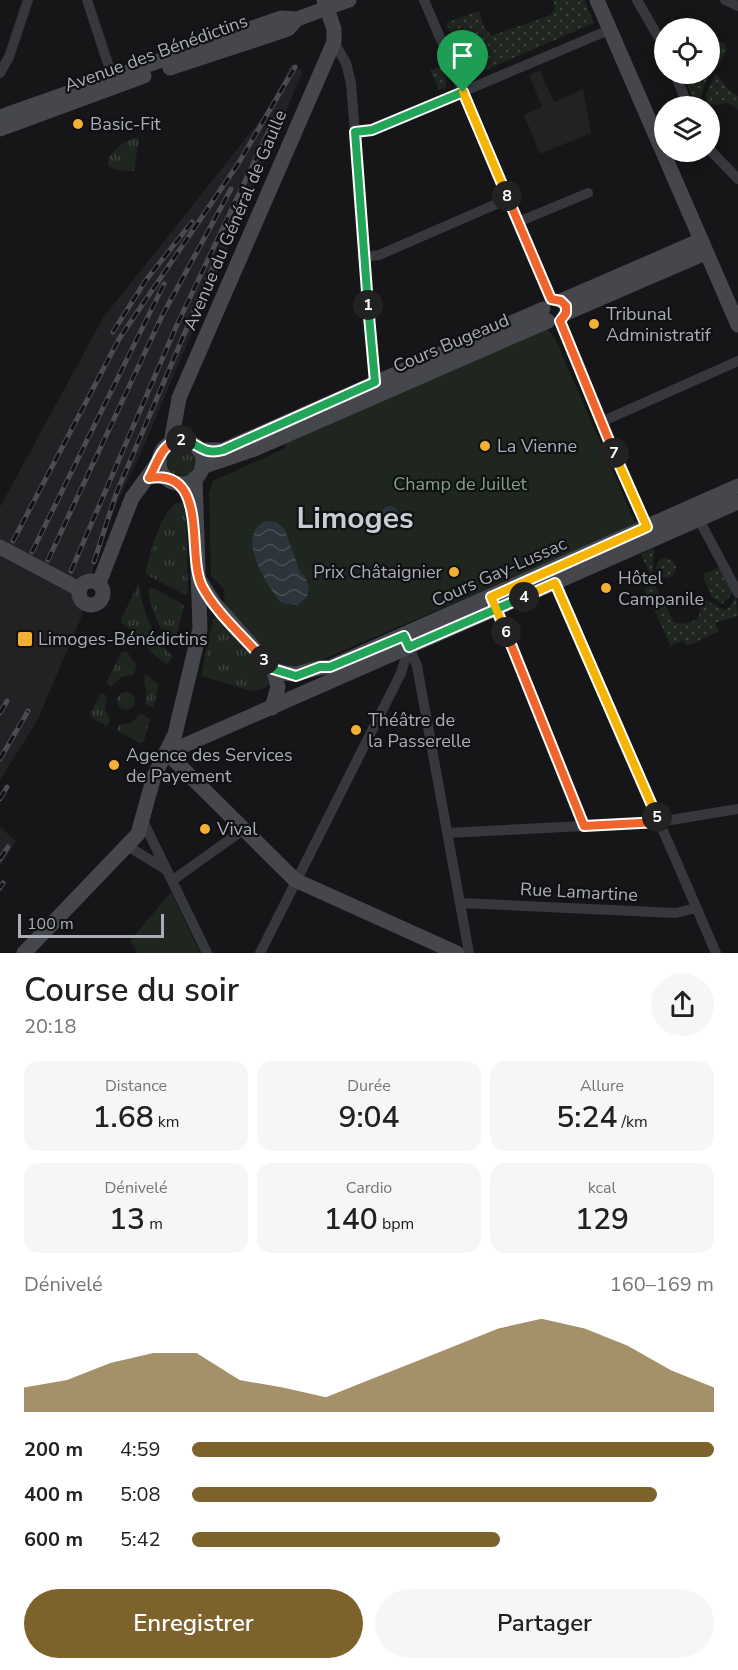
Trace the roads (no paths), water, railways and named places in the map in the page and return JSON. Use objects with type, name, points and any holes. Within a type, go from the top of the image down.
[{"type":"street","points":[[0,73],[9,57],[28,0]]},
{"type":"street","points":[[87,0],[114,82]]},
{"type":"street","name":"Avenue des Bénédictins","points":[[0,129],[280,18],[297,19],[326,4],[349,0]]},
{"type":"street","points":[[424,0],[650,534]]},
{"type":"street","points":[[597,0],[702,247],[738,325]]},
{"type":"street","points":[[637,0],[654,30]]},
{"type":"street","points":[[725,0],[738,6]]},
{"type":"street","points":[[326,4],[334,29],[334,42],[346,63],[351,82],[363,257],[376,389]]},
{"type":"street","points":[[355,132],[372,130],[609,30]]},
{"type":"street","name":"Avenue du Général de Gaulle","points":[[171,442],[179,398],[334,42]]},
{"type":"street","name":"Avenue des Bénédictins","points":[[0,117],[114,82]]},
{"type":"street","points":[[720,160],[738,178]]},
{"type":"street","points":[[518,222],[588,193]]},
{"type":"street","points":[[363,257],[379,255],[508,199]]},
{"type":"street","name":"Cours Bugeaud","points":[[193,445],[223,450],[376,389],[702,247]]},
{"type":"street","points":[[601,422],[738,361]]},
{"type":"street","name":"Cours Bugeaud","points":[[199,473],[252,450],[376,389]]},
{"type":"street","points":[[24,953],[129,846],[138,834],[154,776],[168,753],[180,717],[200,639],[200,582],[196,533],[199,473],[193,445],[175,415]]},
{"type":"street","points":[[0,547],[79,589],[83,602],[94,605],[100,602],[104,595],[99,583],[132,498],[140,484],[157,472],[162,451],[171,442],[193,445]]},
{"type":"street","points":[[157,472],[179,483],[187,500],[196,533]]},
{"type":"street","points":[[179,483],[199,473]]},
{"type":"street","name":"Cours Gay-Lussac","points":[[168,753],[272,708],[406,641],[696,513],[738,486]]},
{"type":"street","name":"Cours Gay-Lussac","points":[[696,513],[738,502]]},
{"type":"street","points":[[696,513],[738,593]]},
{"type":"street","points":[[553,577],[716,953]]},
{"type":"street","points":[[79,589],[87,581],[99,583]]},
{"type":"street","points":[[200,582],[273,669],[278,683],[272,708]]},
{"type":"street","points":[[493,603],[584,826]]},
{"type":"street","points":[[406,641],[417,666],[469,953]]},
{"type":"street","points":[[260,953],[401,673],[406,641]]},
{"type":"street","name":"Cours Gay-Lussac","points":[[273,669],[296,676],[406,641]]},
{"type":"street","points":[[168,753],[295,880],[457,953]]},
{"type":"street","points":[[448,832],[659,822],[738,809]]},
{"type":"street","points":[[143,821],[207,953]]},
{"type":"street","points":[[173,880],[243,830]]},
{"type":"street","points":[[129,846],[165,869]]},
{"type":"street","name":"Rue Lamartine","points":[[460,903],[676,913],[696,908]]},
{"type":"water","points":[[390,506],[396,508],[398,514],[396,520],[390,522],[384,520],[382,514],[384,508]]},
{"type":"water","points":[[267,521],[276,522],[284,528],[301,574],[304,575],[309,587],[307,597],[298,605],[282,603],[269,585],[256,560],[253,536],[257,527]]},
{"type":"railway","points":[[13,541],[119,339],[238,164],[295,67]]},
{"type":"railway","points":[[71,571],[176,327],[274,120]]},
{"type":"railway","points":[[48,560],[162,316],[231,189]]},
{"type":"railway","points":[[113,332],[146,280],[192,222]]},
{"type":"railway","points":[[94,562],[116,494],[215,262]]},
{"type":"railway","points":[[32,552],[164,284]]},
{"type":"railway","points":[[0,713],[7,701]]},
{"type":"railway","points":[[0,759],[28,711]]},
{"type":"railway","points":[[0,799],[7,787]]},
{"type":"railway","points":[[0,859],[8,847]]},
{"type":"railway","points":[[0,888],[3,883]]},
{"type":"place","name":"Basic-Fit","points":[[78,124]]},
{"type":"place","name":"Tribunal Administratif","points":[[594,324]]},
{"type":"place","name":"La Vienne","points":[[485,446]]},
{"type":"place","name":"Prix Châtaignier","points":[[454,572]]},
{"type":"place","name":"Hôtel Campanile","points":[[606,588]]},
{"type":"place","name":"Limoges-Bénédictins","points":[[25,639]]},
{"type":"place","name":"Théâtre de la Passerelle","points":[[356,730]]},
{"type":"place","name":"Agence des Services de Payement","points":[[114,765]]},
{"type":"place","name":"Vival","points":[[205,829]]},
{"type":"district","name":"Limoges","points":[[355,518]]},
{"type":"park label","name":"Champ de Juillet","points":[[460,484]]}]
